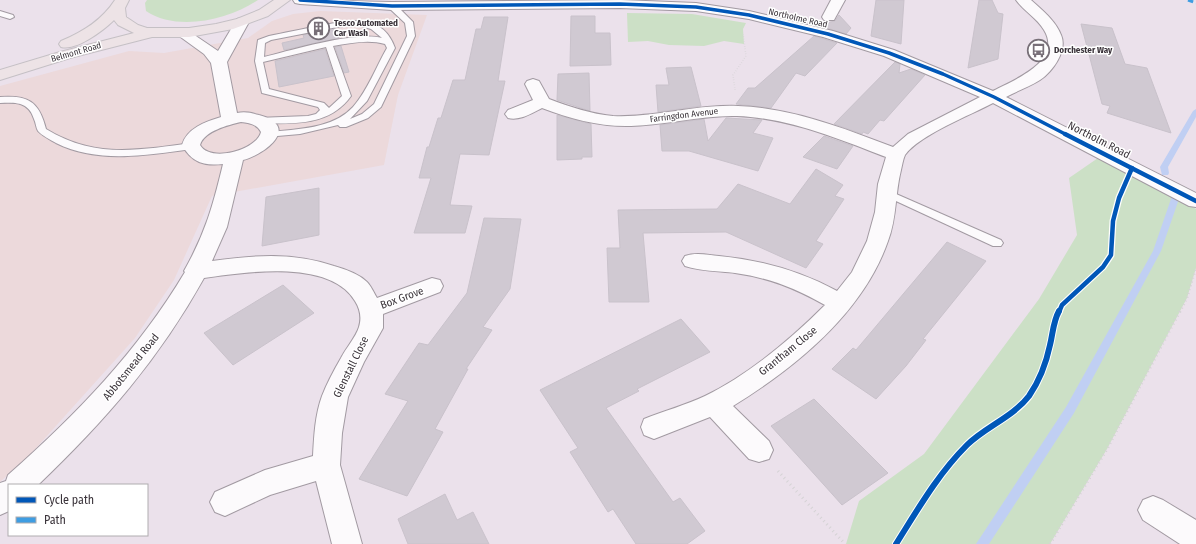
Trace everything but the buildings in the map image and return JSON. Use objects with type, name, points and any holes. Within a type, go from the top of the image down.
[{"type":"highway","points":[[120,4],[117,14],[128,26],[154,32],[182,33],[213,29],[242,22],[267,11],[283,0]]},
{"type":"highway","name":"Belmont Road","points":[[0,70],[93,31],[107,22],[120,4]]},
{"type":"highway","name":"Belmont Road","points":[[0,75],[65,55],[154,32]]},
{"type":"street","name":"Northolme Road","points":[[300,0],[392,6],[698,4],[828,34],[889,52],[994,97]]},
{"type":"street","points":[[829,17],[838,0]]},
{"type":"street","points":[[896,154],[920,135],[1035,76],[1047,65],[1056,50],[1056,41],[1050,29],[1023,0]]},
{"type":"street","points":[[220,62],[242,22]]},
{"type":"street","points":[[182,33],[209,51],[220,62],[230,119]]},
{"type":"street","points":[[514,114],[542,102],[534,84]]},
{"type":"street","name":"Northolm Road","points":[[994,97],[1196,201]]},
{"type":"street","name":"Farringdon Avenue","points":[[542,102],[572,114],[614,121],[656,119],[703,112],[738,111],[803,121],[896,154]]},
{"type":"street","points":[[252,118],[260,120],[267,124],[270,129],[269,135],[257,148],[234,158],[204,158],[194,152],[192,146],[194,139],[208,127],[230,119],[252,118]]},
{"type":"street","name":"Grantham Close","points":[[654,427],[714,404],[747,384],[807,338],[841,303],[861,276],[878,241],[896,154]]},
{"type":"street","name":"Abbotsmead Road","points":[[19,484],[104,401],[145,354],[175,311],[213,237],[223,208],[234,158]]},
{"type":"street","points":[[693,261],[733,264],[768,271],[802,283],[841,303]]},
{"type":"street","points":[[195,271],[249,264],[282,263],[310,266],[340,276],[359,288],[372,308]]},
{"type":"street","name":"Box Grove","points":[[372,308],[432,286]]},
{"type":"street","name":"Glenstall Close","points":[[347,544],[326,465],[328,433],[335,397],[353,358],[371,328],[372,308]]},
{"type":"street","points":[[714,404],[758,450]]},
{"type":"street","points":[[225,502],[266,483],[326,465]]},
{"type":"street","points":[[0,501],[8,494]]},
{"type":"street","points":[[1153,510],[1196,537]]},
{"type":"lane","points":[[269,135],[345,125],[365,116],[378,105],[411,36],[409,22],[392,6]]},
{"type":"lane","points":[[0,13],[10,17]]},
{"type":"lane","points":[[318,129],[351,114],[364,96],[391,48],[383,33],[364,22],[353,22],[269,38],[261,42],[259,48],[259,61],[265,91],[321,105],[324,107],[325,111],[320,116]]},
{"type":"lane","points":[[259,61],[329,45],[368,38],[383,38],[389,42]]},
{"type":"lane","points":[[260,120],[288,121],[320,116],[342,105],[347,96],[329,45]]},
{"type":"lane","points":[[0,100],[12,98],[29,102],[34,107],[42,130],[60,142],[87,151],[108,154],[134,153],[192,146]]},
{"type":"lane","points":[[887,194],[996,242]]},
{"type":"path","points":[[738,111],[733,75],[746,56],[742,38],[743,29],[749,15]]},
{"type":"path","points":[[1050,544],[1107,449],[1187,298],[1196,268]]},
{"type":"path","points":[[758,450],[845,544]]},
{"type":"shaded area","points":[[320,11],[427,15],[398,95],[384,165],[212,196],[174,280],[135,338],[28,457],[0,482],[0,86],[129,51],[164,53],[248,38],[272,21],[293,14]]},
{"type":"green space","points":[[147,0],[258,0],[233,13],[218,18],[187,22],[172,21],[146,11],[145,3]]},
{"type":"green space","points":[[627,13],[692,14],[746,23],[743,29],[744,44],[724,41],[704,46],[669,45],[648,41],[628,42]]},
{"type":"green space","points":[[1098,158],[1196,209],[1196,268],[1187,298],[1107,449],[1050,544],[846,544],[859,501],[924,454],[1039,299],[1077,235],[1069,178]]},
{"type":"waterway","points":[[1165,173],[1164,167],[1196,111]]},
{"type":"waterway","points":[[982,544],[1070,410],[1157,251],[1176,196]]},
{"type":"marked path","points":[[1188,0],[1196,3]]},
{"type":"cycle path","points":[[300,0],[392,6],[620,4],[696,7],[749,15],[828,34],[889,53],[943,74],[994,97],[1196,201]]},
{"type":"cycle path","points":[[896,544],[939,476],[968,444],[1004,418],[1028,397],[1042,374],[1050,345],[1053,322],[1062,305],[1103,267],[1111,255],[1113,221],[1119,198],[1132,168]]},
{"type":"place","name":"Tesco Automated Car Wash","points":[[318,28]]},
{"type":"place","name":"Dorchester Way","points":[[1038,50]]}]
